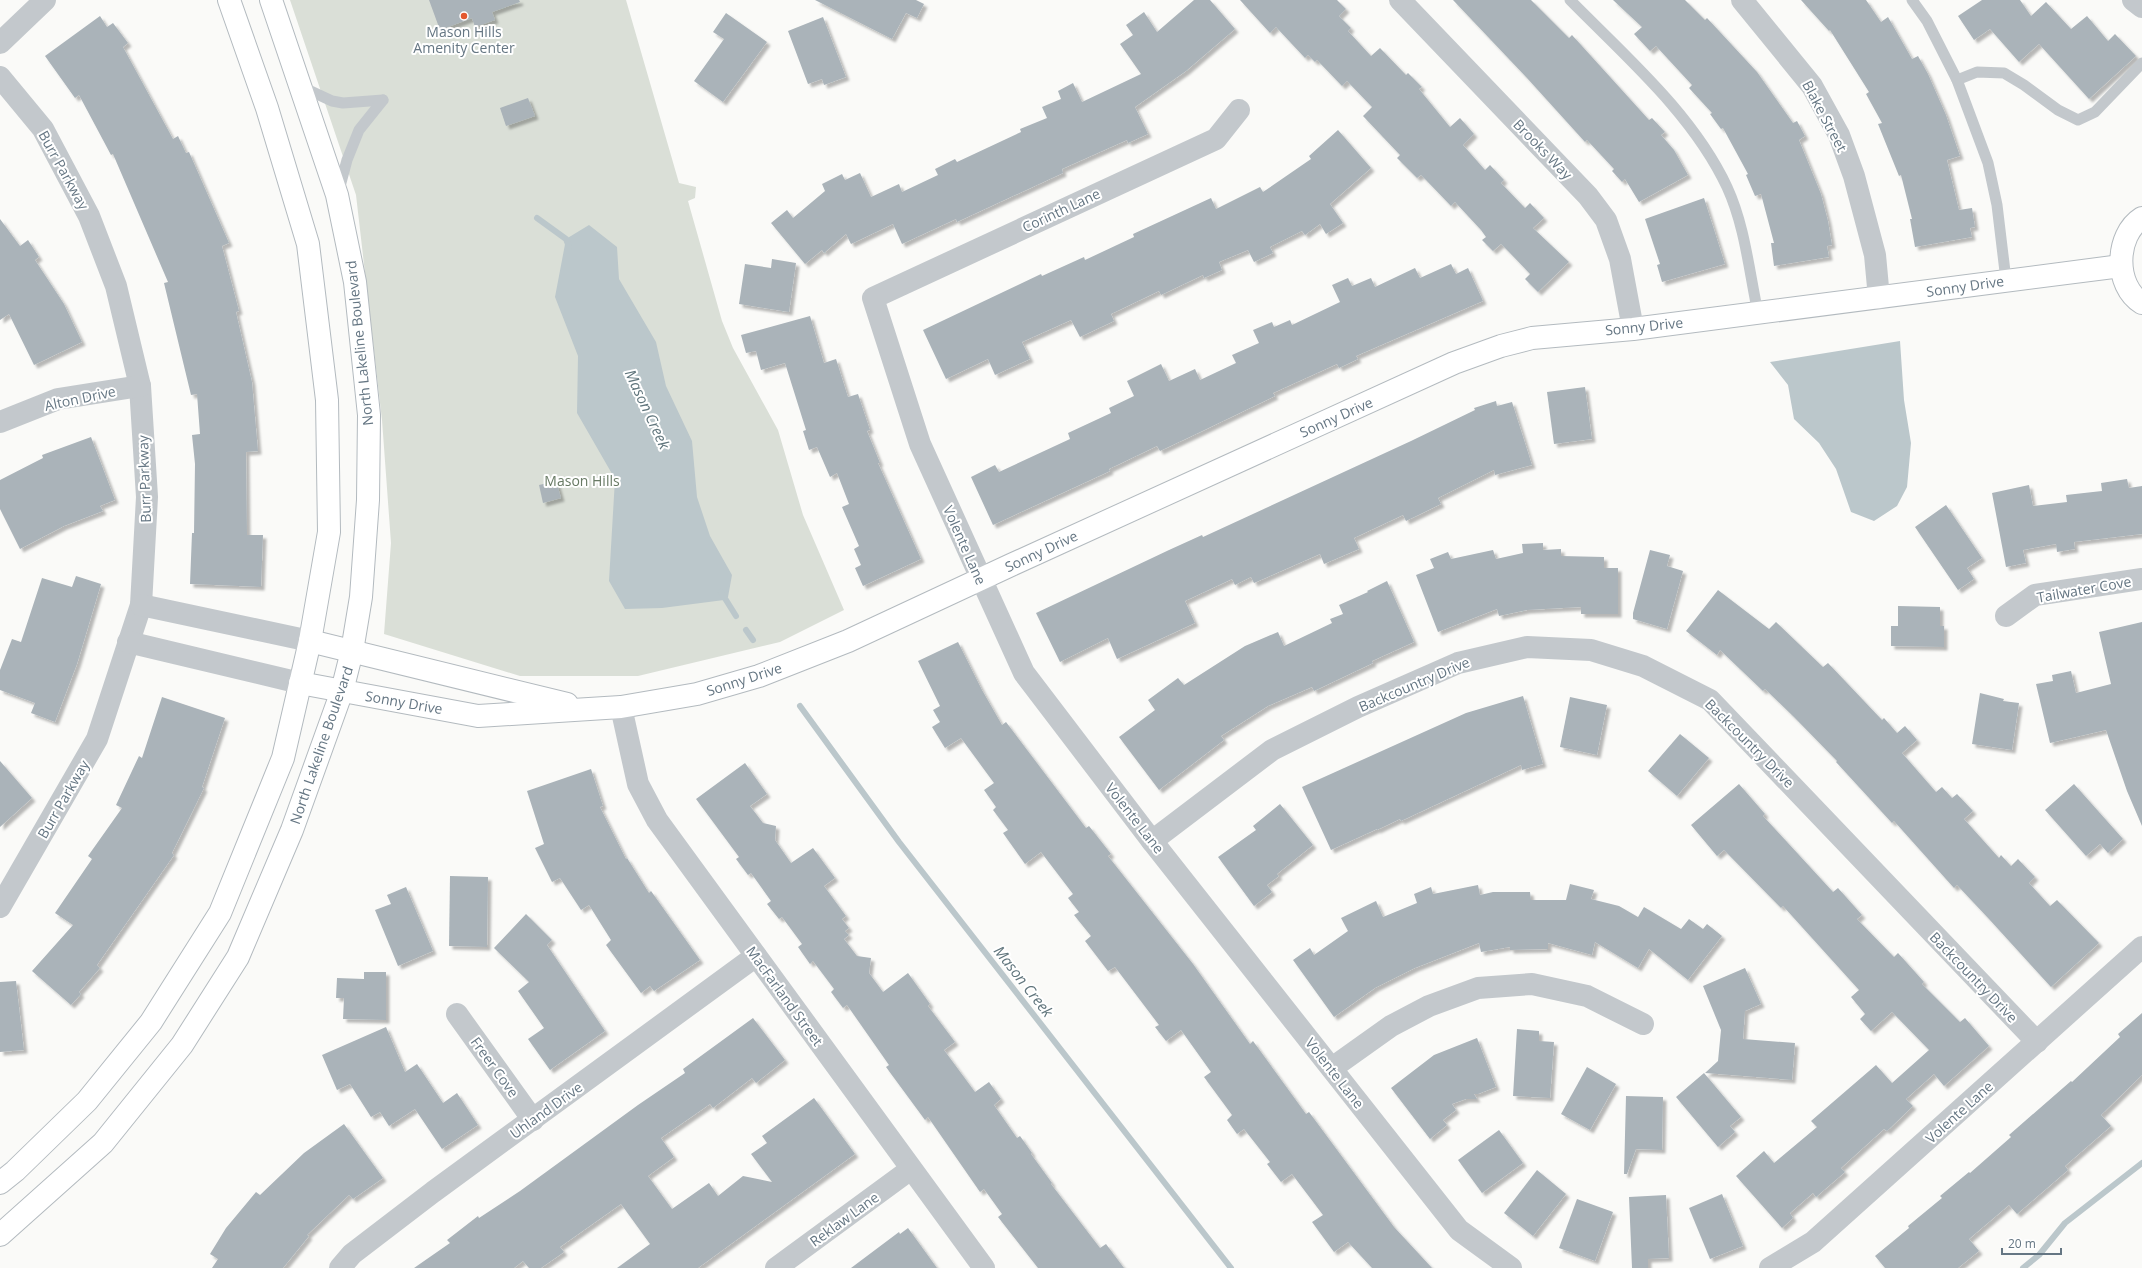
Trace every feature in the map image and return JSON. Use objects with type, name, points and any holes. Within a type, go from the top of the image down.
[{"type":"main road","points":[[0,1183],[15,1171],[87,1101],[151,1022],[220,913],[283,758],[310,642],[329,532],[327,400],[309,252],[267,108],[229,0]]},
{"type":"main road","name":"North Lakeline Boulevard","points":[[0,1235],[103,1143],[182,1045],[238,957],[292,830],[342,691],[352,651],[362,597],[368,500],[369,415],[355,282],[337,195],[302,87],[271,0]]},
{"type":"main road","points":[[2142,218],[2127,234],[2121,251],[2121,266],[2127,287],[2142,303]]},
{"type":"main road","name":"Sonny Drive","points":[[300,683],[478,716],[621,707],[696,694],[759,676],[848,642],[980,579],[1454,363],[1501,346],[1532,338],[1633,329],[2121,266]]},
{"type":"main road","name":"Sonny Drive","points":[[310,642],[590,710]]},
{"type":"street","points":[[0,43],[45,0]]},
{"type":"street","name":"Brooks Way","points":[[1400,0],[1588,196],[1606,220],[1620,259],[1633,329]]},
{"type":"street","name":"Blake Street","points":[[1742,0],[1812,86],[1839,135],[1854,176],[1875,254],[1879,298]]},
{"type":"street","points":[[2133,0],[2142,8]]},
{"type":"street","name":"Burr Parkway","points":[[0,77],[43,129],[89,216],[116,286],[140,386],[147,497],[141,604],[97,739],[0,907]]},
{"type":"street","name":"Corinth Lane","points":[[873,298],[1216,139],[1239,110]]},
{"type":"street","name":"Volente Lane","points":[[873,298],[920,444],[1024,673],[1152,841],[1459,1230],[1511,1268]]},
{"type":"street","name":"Alton Drive","points":[[2,414],[58,399],[140,386]]},
{"type":"street","name":"Tailwater Cove","points":[[2006,616],[2035,595],[2142,579]]},
{"type":"street","name":"Sonny Drive","points":[[141,604],[310,642]]},
{"type":"street","name":"Sonny Drive","points":[[128,642],[300,683]]},
{"type":"street","name":"Backcountry Drive","points":[[1152,841],[1272,750],[1358,707],[1458,663],[1527,647],[1591,650],[1642,666],[1710,700],[2037,1042]]},
{"type":"street","name":"MacFarland Street","points":[[621,707],[638,784],[657,820],[984,1268]]},
{"type":"street","name":"Volente Lane","points":[[1770,1268],[1813,1242],[2142,947]]},
{"type":"street","name":"Uhland Drive","points":[[340,1268],[352,1254],[756,956]]},
{"type":"street","points":[[1332,1068],[1392,1026],[1429,1006],[1478,988],[1532,984],[1539,985],[1587,996],[1643,1024]]},
{"type":"street","name":"Freer Cove","points":[[457,1014],[533,1120]]},
{"type":"street","name":"Reklaw Lane","points":[[776,1268],[911,1169]]},
{"type":"lane","points":[[1570,0],[1677,110],[1706,150],[1727,187],[1741,228],[1758,313]]},
{"type":"lane","points":[[1912,0],[1927,21],[1957,80],[1988,162],[1997,205],[2006,280]]},
{"type":"lane","points":[[1957,80],[1977,72],[2004,73],[2024,85],[2058,110],[2078,120],[2095,112],[2142,64]]},
{"type":"lane","points":[[302,87],[332,101],[343,103],[383,100],[359,130],[347,160],[337,195]]},
{"type":"green space","name":"Mason Hills","points":[[290,0],[626,0],[679,183],[696,187],[695,198],[688,201],[722,321],[733,348],[778,430],[803,515],[844,610],[780,642],[638,676],[520,676],[384,634],[391,543],[382,420],[356,195]]},
{"type":"water","points":[[589,225],[617,247],[619,279],[656,342],[666,386],[692,441],[697,497],[710,536],[732,575],[728,597],[724,600],[662,608],[625,609],[609,581],[615,479],[577,413],[578,356],[555,297],[566,239]]},
{"type":"water","points":[[1900,341],[1904,400],[1911,443],[1907,487],[1897,506],[1874,521],[1851,512],[1836,469],[1819,443],[1794,419],[1788,385],[1770,362]]},
{"type":"building","name":"Mason Hills Amenity Center","points":[[429,0],[519,0],[520,2],[492,12],[495,20],[475,27],[472,18],[440,30]]},
{"type":"building","points":[[815,0],[916,0],[924,4],[917,18],[906,13],[892,39]]},
{"type":"building","points":[[1194,0],[1210,0],[1235,29],[1186,71],[1135,107],[1148,134],[1128,143],[1127,140],[1062,169],[1063,173],[957,222],[956,219],[902,244],[893,224],[851,244],[846,234],[824,253],[822,250],[805,264],[771,223],[787,210],[793,218],[825,191],[822,184],[842,174],[845,180],[860,173],[871,197],[899,184],[902,192],[938,175],[935,169],[955,159],[957,162],[1021,132],[1020,129],[1047,118],[1042,107],[1061,99],[1058,91],[1073,83],[1082,102],[1141,74],[1120,44],[1133,35],[1126,25],[1144,12],[1157,32]]},
{"type":"building","points":[[1240,0],[1337,0],[1346,9],[1339,16],[1351,28],[1348,31],[1371,56],[1380,48],[1406,75],[1408,73],[1422,87],[1419,89],[1450,127],[1460,118],[1474,134],[1463,145],[1485,170],[1490,165],[1504,180],[1501,183],[1525,208],[1530,203],[1544,218],[1533,228],[1569,262],[1538,292],[1525,279],[1530,274],[1501,244],[1493,251],[1482,240],[1486,237],[1481,230],[1455,202],[1451,206],[1421,175],[1417,178],[1397,158],[1400,155],[1363,116],[1372,107],[1347,81],[1342,86],[1317,60],[1315,62],[1308,55],[1305,58],[1276,27],[1270,33]]},
{"type":"building","points":[[1453,0],[1531,0],[1569,38],[1572,35],[1649,120],[1652,118],[1665,132],[1661,135],[1674,150],[1688,175],[1639,202],[1625,179],[1622,182],[1612,171],[1614,169],[1587,140],[1585,142]]},
{"type":"building","points":[[1613,0],[1685,0],[1705,20],[1707,18],[1757,72],[1793,123],[1797,121],[1805,136],[1799,140],[1821,194],[1828,221],[1832,245],[1827,246],[1829,257],[1774,266],[1771,243],[1774,243],[1761,194],[1755,196],[1746,175],[1748,174],[1723,128],[1721,129],[1710,114],[1712,113],[1689,88],[1692,85],[1656,46],[1650,51],[1634,34],[1642,27]]},
{"type":"building","points":[[1801,0],[1866,0],[1881,22],[1888,17],[1912,59],[1918,56],[1928,74],[1946,115],[1960,156],[1947,160],[1959,210],[1972,208],[1975,227],[1970,228],[1972,237],[1915,247],[1910,219],[1912,219],[1901,175],[1899,176],[1878,124],[1882,123],[1866,94],[1869,92],[1830,30],[1829,31]]},
{"type":"building","points":[[1982,0],[2020,0],[2031,16],[2046,2],[2071,29],[2087,16],[2108,41],[2115,34],[2136,56],[2089,99],[2039,44],[2019,62],[1990,29],[1974,40],[1958,16]]},
{"type":"building","points":[[726,13],[767,42],[723,102],[694,81],[724,39],[713,32]]},
{"type":"building","points":[[100,16],[107,27],[113,23],[128,43],[123,47],[173,139],[178,136],[186,153],[189,152],[229,243],[222,246],[239,311],[236,312],[252,382],[258,451],[246,452],[247,535],[263,535],[261,587],[190,584],[192,533],[194,533],[195,464],[192,435],[200,434],[197,394],[191,395],[164,283],[168,282],[113,154],[111,155],[79,95],[75,98],[45,56]]},
{"type":"building","points":[[823,17],[846,77],[824,85],[822,79],[808,84],[788,31]]},
{"type":"building","points":[[528,98],[535,116],[506,126],[500,108]]},
{"type":"building","points":[[1338,130],[1371,168],[1330,204],[1343,223],[1326,234],[1320,224],[1305,235],[1302,231],[1270,247],[1273,253],[1254,262],[1248,250],[1219,262],[1222,270],[1204,278],[1203,275],[1161,295],[1159,291],[1111,314],[1114,321],[1080,337],[1071,320],[1022,342],[1030,359],[995,375],[988,359],[946,379],[923,330],[1041,274],[1042,276],[1084,257],[1085,260],[1134,237],[1133,234],[1211,198],[1216,209],[1260,187],[1263,192],[1311,159],[1309,156]]},
{"type":"building","points":[[1704,198],[1725,264],[1662,282],[1657,265],[1660,264],[1645,219]]},
{"type":"building","points":[[0,219],[20,246],[28,240],[39,257],[35,260],[64,304],[82,342],[34,365],[9,314],[0,320]]},
{"type":"building","points":[[772,259],[796,263],[789,312],[739,304],[745,264],[771,268]]},
{"type":"building","points":[[1451,264],[1456,274],[1468,268],[1483,301],[1356,356],[1358,359],[1339,368],[1337,364],[1273,393],[1275,396],[1160,451],[1157,446],[1109,469],[1110,471],[993,525],[971,477],[995,465],[999,472],[1070,439],[1068,433],[1111,413],[1109,408],[1134,396],[1127,381],[1161,364],[1169,381],[1195,369],[1200,380],[1236,363],[1232,355],[1259,343],[1253,330],[1272,322],[1274,327],[1290,320],[1292,325],[1340,302],[1332,285],[1348,278],[1352,286],[1371,278],[1375,287],[1415,268],[1420,278]]},
{"type":"building","points":[[810,316],[824,363],[836,359],[848,397],[858,394],[870,430],[867,431],[880,463],[878,463],[921,559],[863,586],[855,568],[861,565],[854,549],[859,546],[842,507],[849,504],[837,473],[830,477],[817,447],[809,450],[803,431],[806,430],[785,363],[761,370],[756,351],[746,353],[741,335]]},
{"type":"building","points":[[1585,387],[1592,439],[1554,444],[1547,392]]},
{"type":"building","points":[[1496,401],[1497,406],[1512,402],[1532,465],[1495,475],[1494,470],[1438,498],[1441,504],[1406,521],[1403,515],[1354,538],[1359,549],[1324,564],[1320,554],[1254,583],[1251,577],[1235,585],[1232,579],[1185,601],[1195,623],[1117,659],[1108,638],[1060,662],[1036,613],[1169,550],[1202,535],[1203,537],[1411,441],[1475,410],[1474,408]]},
{"type":"building","points":[[91,437],[115,500],[100,506],[103,511],[64,526],[20,549],[0,509],[0,480],[43,458],[42,455]]},
{"type":"building","points":[[2127,479],[2129,488],[2142,486],[2142,534],[2074,542],[2075,549],[2057,552],[2056,544],[2023,550],[2026,563],[2006,567],[1992,493],[2029,485],[2033,506],[2067,502],[2066,495],[2102,491],[2101,483]]},
{"type":"building","points":[[556,481],[561,498],[543,503],[539,485]]},
{"type":"building","points":[[1946,505],[1982,558],[1967,568],[1974,579],[1958,590],[1915,527]]},
{"type":"building","points":[[1543,543],[1543,550],[1561,549],[1561,556],[1604,557],[1604,568],[1618,568],[1618,614],[1581,614],[1581,607],[1527,610],[1499,616],[1497,609],[1438,632],[1416,575],[1434,568],[1430,559],[1448,552],[1451,559],[1493,550],[1496,559],[1523,553],[1522,544]]},
{"type":"building","points":[[1650,550],[1670,555],[1667,566],[1683,571],[1667,629],[1633,619],[1633,613]]},
{"type":"building","points":[[76,576],[101,584],[77,664],[55,722],[31,713],[35,703],[0,690],[0,670],[12,639],[21,642],[42,578],[72,587]]},
{"type":"building","points":[[1387,581],[1414,642],[1372,661],[1373,663],[1314,691],[1312,687],[1268,706],[1221,736],[1224,740],[1159,790],[1119,737],[1155,710],[1148,700],[1178,678],[1184,685],[1245,646],[1278,632],[1284,646],[1332,623],[1330,619],[1343,614],[1339,605],[1368,592],[1367,591]]},
{"type":"building","points":[[1718,590],[1769,629],[1776,622],[1823,667],[1828,663],[1882,720],[1884,718],[1897,733],[1905,726],[1917,740],[1902,753],[1936,792],[1942,787],[1952,798],[1957,794],[1973,811],[1964,819],[1999,858],[2001,855],[2011,866],[2018,859],[2035,877],[2029,883],[2050,906],[2057,900],[2099,943],[2051,987],[1957,885],[1954,888],[1894,821],[1892,823],[1836,762],[1837,761],[1794,717],[1765,689],[1763,691],[1720,650],[1717,655],[1686,631]]},
{"type":"building","points":[[1898,606],[1940,607],[1940,626],[1944,626],[1944,647],[1891,646],[1891,626],[1898,626]]},
{"type":"building","points":[[2142,622],[2142,826],[2127,791],[2106,730],[2050,743],[2036,684],[2053,681],[2052,675],[2071,671],[2076,693],[2111,684],[2099,632]]},
{"type":"building","points":[[958,642],[982,690],[1002,725],[1006,722],[1086,828],[1089,826],[1111,854],[1108,856],[1193,964],[1250,1044],[1253,1041],[1306,1114],[1309,1112],[1394,1227],[1432,1268],[1372,1268],[1348,1242],[1334,1252],[1312,1222],[1323,1215],[1292,1174],[1281,1182],[1267,1164],[1270,1162],[1244,1129],[1237,1134],[1227,1120],[1232,1115],[1204,1077],[1211,1072],[1181,1030],[1166,1041],[1155,1027],[1159,1025],[1115,967],[1108,971],[1085,941],[1091,936],[1074,915],[1079,912],[1068,898],[1073,894],[1041,852],[1025,864],[1003,833],[1008,830],[993,810],[996,807],[984,790],[994,783],[961,738],[945,748],[932,727],[940,722],[933,710],[940,706],[918,661]]},
{"type":"building","points":[[1980,693],[2004,699],[2003,701],[2019,703],[2012,750],[1972,744]]},
{"type":"building","points":[[1523,696],[1543,764],[1522,770],[1521,765],[1401,821],[1400,819],[1331,850],[1302,787],[1466,713]]},
{"type":"building","points":[[162,697],[225,718],[202,787],[204,788],[172,853],[174,855],[97,965],[100,968],[79,992],[81,994],[71,1005],[32,971],[73,925],[55,913],[92,859],[88,856],[122,808],[116,805],[139,756],[142,758]]},
{"type":"building","points":[[1570,697],[1607,705],[1597,755],[1560,747]]},
{"type":"building","points":[[1680,734],[1709,758],[1677,796],[1648,771]]},
{"type":"building","points":[[0,761],[32,798],[0,827]]},
{"type":"building","points":[[745,763],[767,794],[750,806],[763,823],[776,826],[775,840],[791,863],[813,848],[835,878],[824,886],[846,916],[842,919],[849,928],[845,931],[849,935],[844,939],[857,956],[871,958],[869,973],[883,992],[908,973],[930,1004],[928,1006],[955,1042],[944,1050],[975,1092],[989,1082],[1001,1099],[994,1105],[1017,1138],[1020,1136],[1052,1183],[1051,1184],[1100,1248],[1106,1244],[1124,1268],[1038,1268],[998,1217],[1002,1214],[984,1189],[980,1192],[928,1117],[925,1120],[886,1067],[889,1065],[847,1005],[843,1008],[831,992],[834,989],[813,961],[810,964],[798,947],[802,944],[782,917],[779,919],[767,904],[771,901],[751,873],[748,875],[736,859],[739,857],[696,799]]},
{"type":"building","points":[[591,769],[603,806],[600,807],[626,859],[627,858],[649,893],[651,891],[700,960],[654,991],[650,986],[641,993],[606,945],[611,940],[589,905],[581,910],[560,878],[552,882],[535,848],[544,844],[527,791]]},
{"type":"building","points":[[1739,784],[1765,814],[1763,816],[1833,892],[1838,888],[1862,915],[1857,919],[1894,957],[1898,953],[1924,982],[1922,984],[1960,1022],[1965,1018],[1989,1046],[1944,1086],[1934,1074],[1906,1099],[1913,1106],[1887,1131],[1884,1129],[1841,1168],[1845,1172],[1816,1197],[1813,1193],[1790,1213],[1793,1218],[1782,1228],[1736,1176],[1764,1151],[1774,1163],[1817,1127],[1811,1121],[1876,1065],[1892,1083],[1929,1050],[1892,1012],[1871,1031],[1860,1019],[1865,1014],[1851,997],[1859,990],[1783,906],[1781,908],[1724,850],[1717,856],[1691,825]]},
{"type":"building","points":[[2074,784],[2123,839],[2108,853],[2100,844],[2086,856],[2045,810]]},
{"type":"building","points":[[1280,804],[1313,845],[1277,874],[1279,876],[1267,885],[1272,892],[1254,906],[1218,857],[1256,830],[1253,826]]},
{"type":"building","points":[[450,876],[488,877],[487,947],[449,946]]},
{"type":"building","points":[[1570,884],[1594,890],[1591,899],[1619,906],[1638,917],[1644,907],[1681,929],[1689,919],[1703,929],[1707,924],[1722,936],[1688,980],[1649,949],[1638,968],[1595,942],[1592,955],[1548,943],[1548,949],[1510,950],[1510,947],[1481,952],[1479,943],[1415,968],[1375,988],[1334,1017],[1293,960],[1310,948],[1314,955],[1348,931],[1341,918],[1376,901],[1383,917],[1417,903],[1414,894],[1431,887],[1433,894],[1478,885],[1480,895],[1493,892],[1530,892],[1531,900],[1566,900]]},
{"type":"building","points":[[406,887],[433,951],[398,966],[375,910],[391,904],[387,895]]},
{"type":"building","points":[[526,914],[552,940],[547,945],[605,1031],[550,1070],[528,1039],[544,1028],[518,991],[529,982],[494,948]]},
{"type":"building","points":[[1745,968],[1761,1004],[1745,1011],[1743,1039],[1795,1043],[1792,1080],[1705,1073],[1718,1061],[1721,1030],[1703,986]]},
{"type":"building","points":[[364,972],[386,972],[386,1020],[343,1019],[344,998],[336,998],[337,978],[364,979]]},
{"type":"building","points":[[16,981],[24,1050],[0,1052],[0,982]]},
{"type":"building","points":[[2142,1013],[2142,1075],[2101,1115],[2111,1126],[2065,1166],[2068,1170],[2017,1214],[2009,1205],[1969,1239],[1979,1251],[1958,1268],[1885,1268],[1875,1256],[1942,1198],[1940,1196],[1969,1172],[1970,1173],[2011,1137],[2009,1135],[2071,1081],[2072,1082],[2120,1037],[2118,1034]]},
{"type":"building","points":[[753,1018],[785,1060],[756,1083],[752,1078],[713,1108],[710,1104],[661,1138],[674,1157],[648,1176],[672,1209],[709,1183],[718,1196],[743,1176],[772,1182],[751,1154],[767,1143],[762,1136],[814,1098],[855,1154],[698,1268],[617,1268],[650,1244],[621,1204],[560,1247],[564,1252],[541,1268],[529,1268],[523,1261],[514,1268],[414,1268],[450,1243],[447,1240],[478,1216],[479,1218],[520,1191],[638,1105],[685,1073],[683,1069]]},
{"type":"building","points":[[386,1027],[405,1072],[417,1064],[443,1103],[457,1093],[478,1125],[442,1149],[415,1109],[389,1126],[380,1112],[371,1117],[350,1084],[337,1090],[322,1055]]},
{"type":"building","points":[[1517,1029],[1539,1031],[1539,1041],[1554,1042],[1550,1098],[1513,1096]]},
{"type":"building","points":[[1477,1038],[1496,1087],[1478,1094],[1474,1094],[1477,1099],[1466,1099],[1452,1104],[1456,1110],[1443,1120],[1447,1125],[1430,1139],[1391,1088],[1434,1055]]},
{"type":"building","points":[[1587,1067],[1616,1084],[1590,1130],[1561,1114]]},
{"type":"building","points":[[1704,1073],[1741,1117],[1730,1126],[1735,1132],[1718,1147],[1676,1097]]},
{"type":"building","points":[[1626,1096],[1663,1097],[1662,1150],[1636,1149],[1627,1174],[1624,1174]]},
{"type":"building","points":[[344,1124],[383,1178],[353,1199],[349,1195],[307,1235],[309,1236],[283,1268],[212,1268],[218,1259],[210,1254],[226,1228],[256,1192],[260,1195],[304,1153]]},
{"type":"building","points":[[1499,1130],[1523,1163],[1482,1193],[1458,1160]]},
{"type":"building","points":[[1537,1170],[1566,1194],[1533,1236],[1504,1213]]},
{"type":"building","points":[[1722,1194],[1743,1246],[1710,1259],[1689,1208]]},
{"type":"building","points":[[1666,1195],[1669,1258],[1648,1259],[1648,1268],[1632,1268],[1629,1197]]},
{"type":"building","points":[[1577,1199],[1613,1212],[1595,1261],[1559,1248]]},
{"type":"building","points":[[908,1228],[937,1268],[851,1268],[899,1232],[900,1234]]},
{"type":"waterway","name":"Mason Creek","points":[[537,218],[566,239],[569,247]]},
{"type":"waterway","name":"Mason Creek","points":[[721,592],[736,616]]},
{"type":"waterway","name":"Mason Creek","points":[[746,630],[753,640]]},
{"type":"waterway","name":"Mason Creek","points":[[800,706],[899,842],[1231,1268]]},
{"type":"waterway","points":[[2023,1268],[2039,1255],[2065,1223],[2142,1163]]},
{"type":"place","name":"Mason Hills Amenity Center","points":[[464,16]]}]
